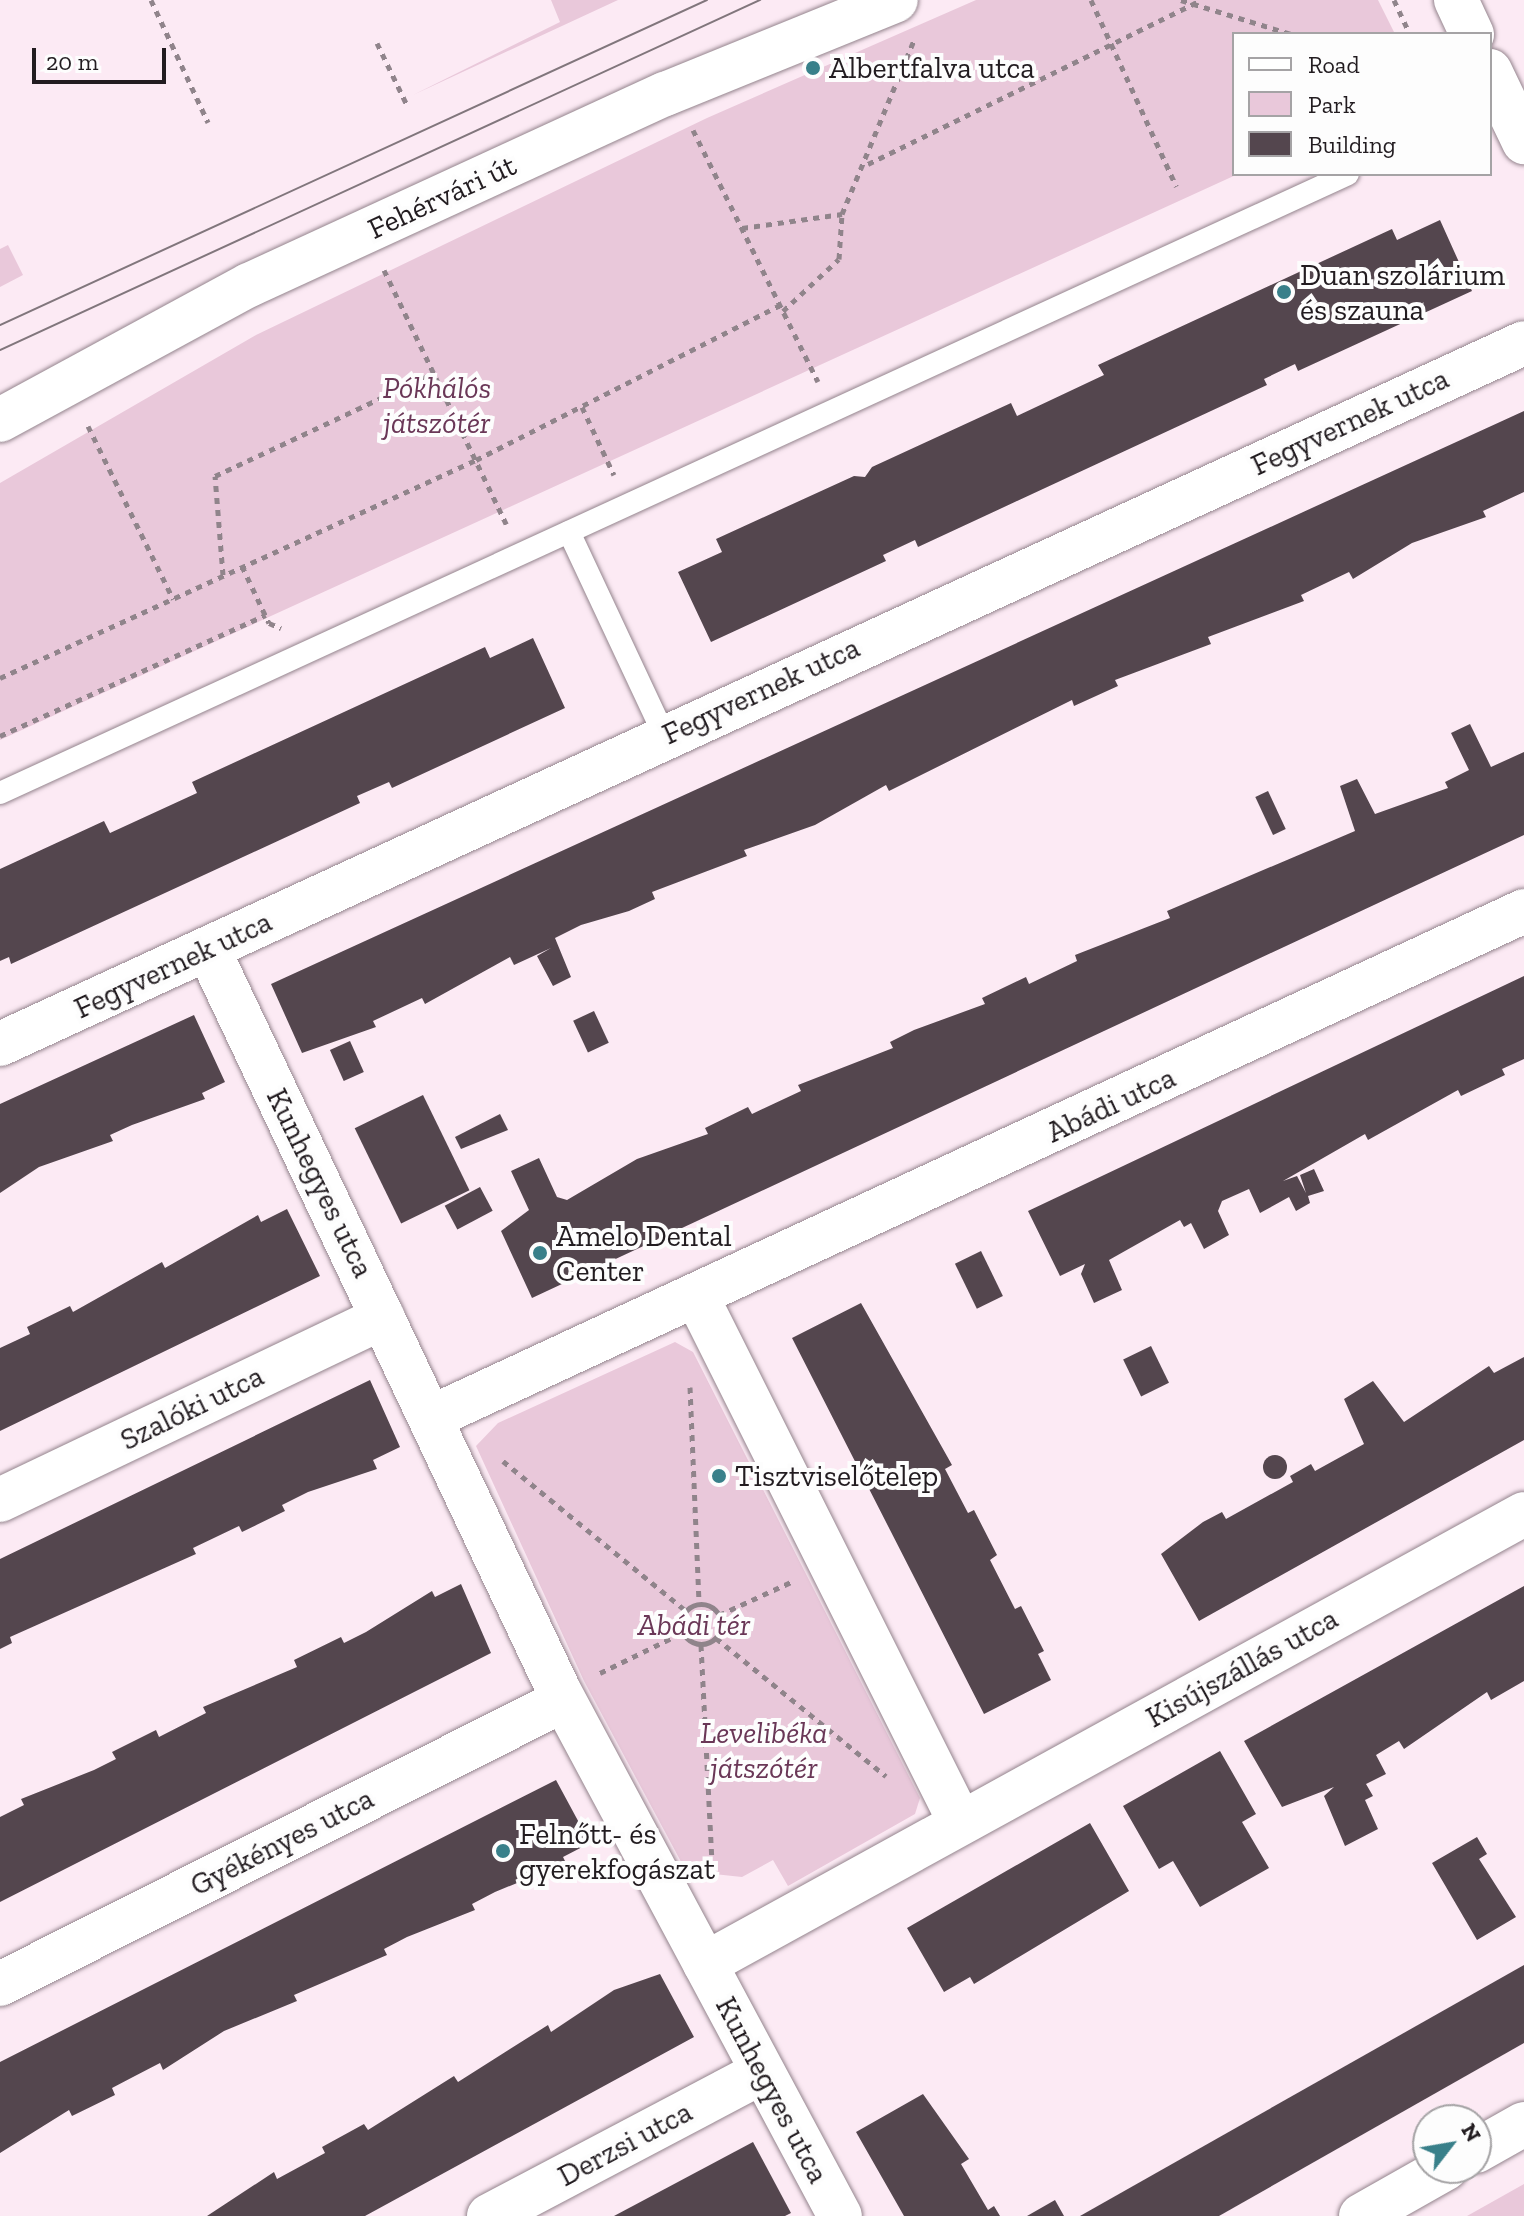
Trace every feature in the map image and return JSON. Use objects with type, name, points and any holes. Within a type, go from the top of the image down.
[{"type":"street","points":[[1456,0],[1471,32]]},
{"type":"street","name":"Fehérvári út","points":[[0,420],[249,285],[665,94],[906,17]]},
{"type":"street","points":[[1495,93],[1524,142]]},
{"type":"street","name":"Fegyvernek utca","points":[[0,1044],[664,735],[1524,343]]},
{"type":"street","name":"Abádi utca","points":[[698,1299],[1524,911]]},
{"type":"street","name":"Kunhegyes utca","points":[[208,949],[430,1418]]},
{"type":"street","points":[[698,1299],[960,1822],[705,1964],[561,1696],[430,1418],[698,1299]]},
{"type":"street","name":"Szalóki utca","points":[[0,1500],[383,1317]]},
{"type":"street","name":"Kisújszállás utca","points":[[960,1822],[1524,1514]]},
{"type":"street","name":"Gyékényes utca","points":[[0,1984],[561,1696]]},
{"type":"street","name":"Kunhegyes utca","points":[[705,1964],[840,2216]]},
{"type":"street","name":"Derzsi utca","points":[[489,2216],[762,2072]]},
{"type":"street","points":[[1492,2142],[1524,2124]]},
{"type":"street","points":[[1361,2216],[1418,2184]]},
{"type":"lane","points":[[0,793],[1344,176]]},
{"type":"lane","points":[[569,532],[664,735]]},
{"type":"path","points":[[151,0],[208,122]]},
{"type":"path","points":[[1091,0],[1176,186]]},
{"type":"path","points":[[1181,0],[1200,2],[1285,32]]},
{"type":"path","points":[[1394,0],[1409,32]]},
{"type":"path","points":[[868,164],[1113,48],[1200,2]]},
{"type":"path","points":[[783,311],[839,259],[842,214],[868,164],[906,17]]},
{"type":"path","points":[[377,43],[408,107]]},
{"type":"path","points":[[687,118],[832,411]]},
{"type":"path","points":[[742,228],[842,214]]},
{"type":"path","points":[[382,267],[520,554]]},
{"type":"path","points":[[0,678],[476,460],[780,305]]},
{"type":"path","points":[[223,575],[215,476],[434,373]]},
{"type":"path","points":[[582,407],[628,504]]},
{"type":"path","points":[[88,426],[173,599]]},
{"type":"path","points":[[0,736],[266,615],[242,566]]},
{"type":"path","points":[[690,1381],[699,1604]]},
{"type":"path","points":[[492,1452],[686,1611]]},
{"type":"path","points":[[719,1615],[831,1561]]},
{"type":"path","points":[[699,1604],[719,1615]]},
{"type":"path","points":[[686,1611],[699,1604]]},
{"type":"path","points":[[682,1633],[686,1611]]},
{"type":"path","points":[[716,1638],[719,1615]]},
{"type":"path","points":[[561,1696],[682,1633]]},
{"type":"path","points":[[682,1633],[701,1645]]},
{"type":"path","points":[[701,1645],[716,1638]]},
{"type":"path","points":[[716,1638],[895,1784]]},
{"type":"path","points":[[701,1645],[714,1889]]},
{"type":"green space","points":[[551,0],[618,0],[413,95],[560,22]]},
{"type":"green space","name":"Pókhálós játszótér","points":[[976,0],[1378,0],[1394,32],[1232,32],[1234,176],[0,740],[0,483],[256,335],[707,118]]},
{"type":"green space","points":[[8,245],[23,275],[0,287],[0,249]]},
{"type":"green space","name":"Abádi tér","points":[[675,1342],[693,1352],[920,1798],[915,1814],[788,1886],[773,1860],[742,1877],[686,1871],[584,1681],[476,1446],[498,1423]]},
{"type":"green space","points":[[1524,2184],[1524,2216],[1467,2216]]},
{"type":"building","points":[[1440,220],[1472,291],[1298,371],[1295,364],[1264,379],[1267,385],[918,547],[915,540],[883,555],[886,561],[711,642],[678,572],[722,552],[716,539],[854,476],[865,477],[872,467],[1011,403],[1017,416],[1104,375],[1098,365],[1392,229],[1397,240]]},
{"type":"building","points":[[1524,411],[1524,492],[1483,511],[1486,517],[1412,543],[1353,579],[1349,572],[1301,595],[1304,601],[1208,637],[1211,644],[1115,680],[1118,686],[1074,706],[1072,700],[889,791],[886,785],[815,825],[744,850],[747,856],[652,892],[655,899],[629,911],[581,925],[555,938],[571,977],[553,986],[537,956],[551,948],[514,965],[510,957],[425,1004],[422,998],[373,1021],[376,1027],[302,1053],[271,984]]},
{"type":"building","points":[[533,638],[565,708],[392,788],[389,782],[357,796],[360,803],[11,964],[9,957],[0,961],[0,869],[104,821],[110,833],[197,793],[192,782],[485,647],[490,658]]},
{"type":"building","points":[[1470,724],[1491,767],[1524,752],[1524,835],[532,1298],[501,1231],[529,1210],[511,1171],[539,1158],[557,1197],[567,1200],[637,1159],[708,1134],[705,1128],[748,1107],[752,1114],[801,1091],[798,1085],[893,1048],[890,1042],[914,1030],[985,1004],[982,998],[1026,977],[1029,984],[1077,961],[1075,955],[1170,918],[1167,911],[1355,831],[1340,786],[1357,779],[1375,814],[1448,788],[1445,782],[1469,770],[1451,733]]},
{"type":"building","points":[[1268,791],[1286,829],[1273,835],[1255,797]]},
{"type":"building","points":[[1524,976],[1524,1059],[1502,1069],[1505,1075],[1461,1096],[1458,1090],[1368,1140],[1365,1134],[1283,1181],[1297,1176],[1306,1193],[1300,1175],[1314,1169],[1324,1191],[1308,1196],[1310,1203],[1296,1211],[1289,1197],[1260,1213],[1249,1189],[1222,1201],[1218,1211],[1229,1235],[1204,1249],[1191,1223],[1184,1227],[1180,1220],[1109,1260],[1122,1290],[1094,1303],[1081,1274],[1085,1264],[1060,1276],[1028,1211]]},
{"type":"building","points":[[594,1011],[609,1043],[588,1052],[573,1021]]},
{"type":"building","points":[[194,1015],[225,1082],[202,1093],[205,1099],[110,1135],[113,1141],[39,1167],[0,1193],[0,1104]]},
{"type":"building","points":[[350,1041],[364,1072],[344,1081],[330,1050]]},
{"type":"building","points":[[423,1095],[469,1190],[401,1224],[355,1128]]},
{"type":"building","points":[[500,1114],[508,1130],[461,1149],[455,1137]]},
{"type":"building","points":[[480,1187],[493,1211],[457,1230],[445,1206]]},
{"type":"building","points":[[287,1209],[320,1276],[0,1431],[0,1348],[30,1334],[27,1327],[70,1306],[73,1312],[162,1262],[165,1268],[258,1215],[261,1222]]},
{"type":"building","points":[[981,1251],[1003,1296],[977,1309],[955,1264]]},
{"type":"building","points":[[861,1303],[952,1465],[945,1469],[968,1513],[974,1510],[997,1555],[990,1560],[1015,1609],[1021,1606],[1044,1651],[1038,1654],[1051,1680],[984,1714],[792,1338]]},
{"type":"building","points":[[1151,1346],[1169,1383],[1141,1396],[1123,1360]]},
{"type":"building","points":[[1524,1357],[1524,1440],[1199,1621],[1161,1554],[1203,1522],[1222,1512],[1226,1519],[1293,1482],[1290,1476],[1311,1464],[1315,1471],[1364,1444],[1344,1399],[1373,1381],[1404,1422],[1489,1366],[1494,1373]]},
{"type":"building","points":[[370,1380],[400,1447],[373,1460],[377,1469],[308,1492],[282,1505],[285,1511],[242,1532],[239,1526],[193,1548],[196,1554],[10,1637],[12,1643],[0,1649],[0,1559]]},
{"type":"building","points":[[1275,1455],[1284,1458],[1287,1467],[1284,1476],[1275,1479],[1266,1476],[1263,1467],[1266,1458]]},
{"type":"building","points":[[461,1584],[491,1653],[0,1902],[0,1817],[24,1805],[21,1799],[116,1759],[112,1752],[156,1730],[159,1737],[206,1713],[203,1707],[297,1667],[294,1660],[341,1637],[344,1643],[366,1632],[432,1591],[435,1597]]},
{"type":"building","points":[[1524,1586],[1524,1681],[1491,1700],[1487,1692],[1404,1749],[1399,1741],[1376,1755],[1386,1774],[1366,1784],[1373,1796],[1365,1800],[1378,1829],[1345,1846],[1324,1796],[1334,1787],[1282,1807],[1244,1741]]},
{"type":"building","points":[[1220,1751],[1256,1814],[1242,1822],[1269,1868],[1200,1907],[1173,1861],[1159,1869],[1123,1806]]},
{"type":"building","points":[[556,1780],[590,1843],[563,1857],[566,1863],[495,1892],[472,1904],[475,1910],[407,1937],[384,1949],[387,1955],[294,1995],[297,2001],[224,2031],[163,2070],[160,2063],[112,2088],[115,2095],[72,2116],[69,2110],[0,2153],[0,2062]]},
{"type":"building","points":[[1090,1823],[1129,1891],[974,1984],[970,1977],[944,1992],[907,1928]]},
{"type":"building","points":[[1477,1837],[1487,1854],[1479,1859],[1516,1917],[1477,1940],[1432,1863]]},
{"type":"building","points":[[1524,1965],[1524,2043],[1219,2216],[1080,2216]]},
{"type":"building","points":[[660,1974],[694,2037],[365,2216],[207,2216],[274,2172],[277,2179],[325,2153],[322,2147],[364,2124],[368,2130],[454,2076],[458,2082],[548,2025],[551,2032],[614,1990]]},
{"type":"building","points":[[923,2094],[969,2159],[961,2164],[988,2210],[994,2206],[1000,2216],[904,2216],[856,2132]]},
{"type":"building","points":[[753,2142],[791,2213],[785,2216],[614,2216]]},
{"type":"building","points":[[1055,2200],[1064,2216],[1027,2216]]},
{"type":"tram line","points":[[0,325],[707,0]]},
{"type":"tram line","points":[[0,350],[760,0]]},
{"type":"place","name":"Albertfalva utca","points":[[813,68]]},
{"type":"place","name":"Duan szolárium és szauna","points":[[1284,292]]},
{"type":"place","name":"Amelo Dental Center","points":[[540,1253]]},
{"type":"place","name":"Tisztviselőtelep","points":[[719,1476]]},
{"type":"place","name":"Felnőtt- és gyerekfogászat","points":[[503,1851]]},
{"type":"park label","name":"Levelibéka játszótér","points":[[764,1750]]}]
